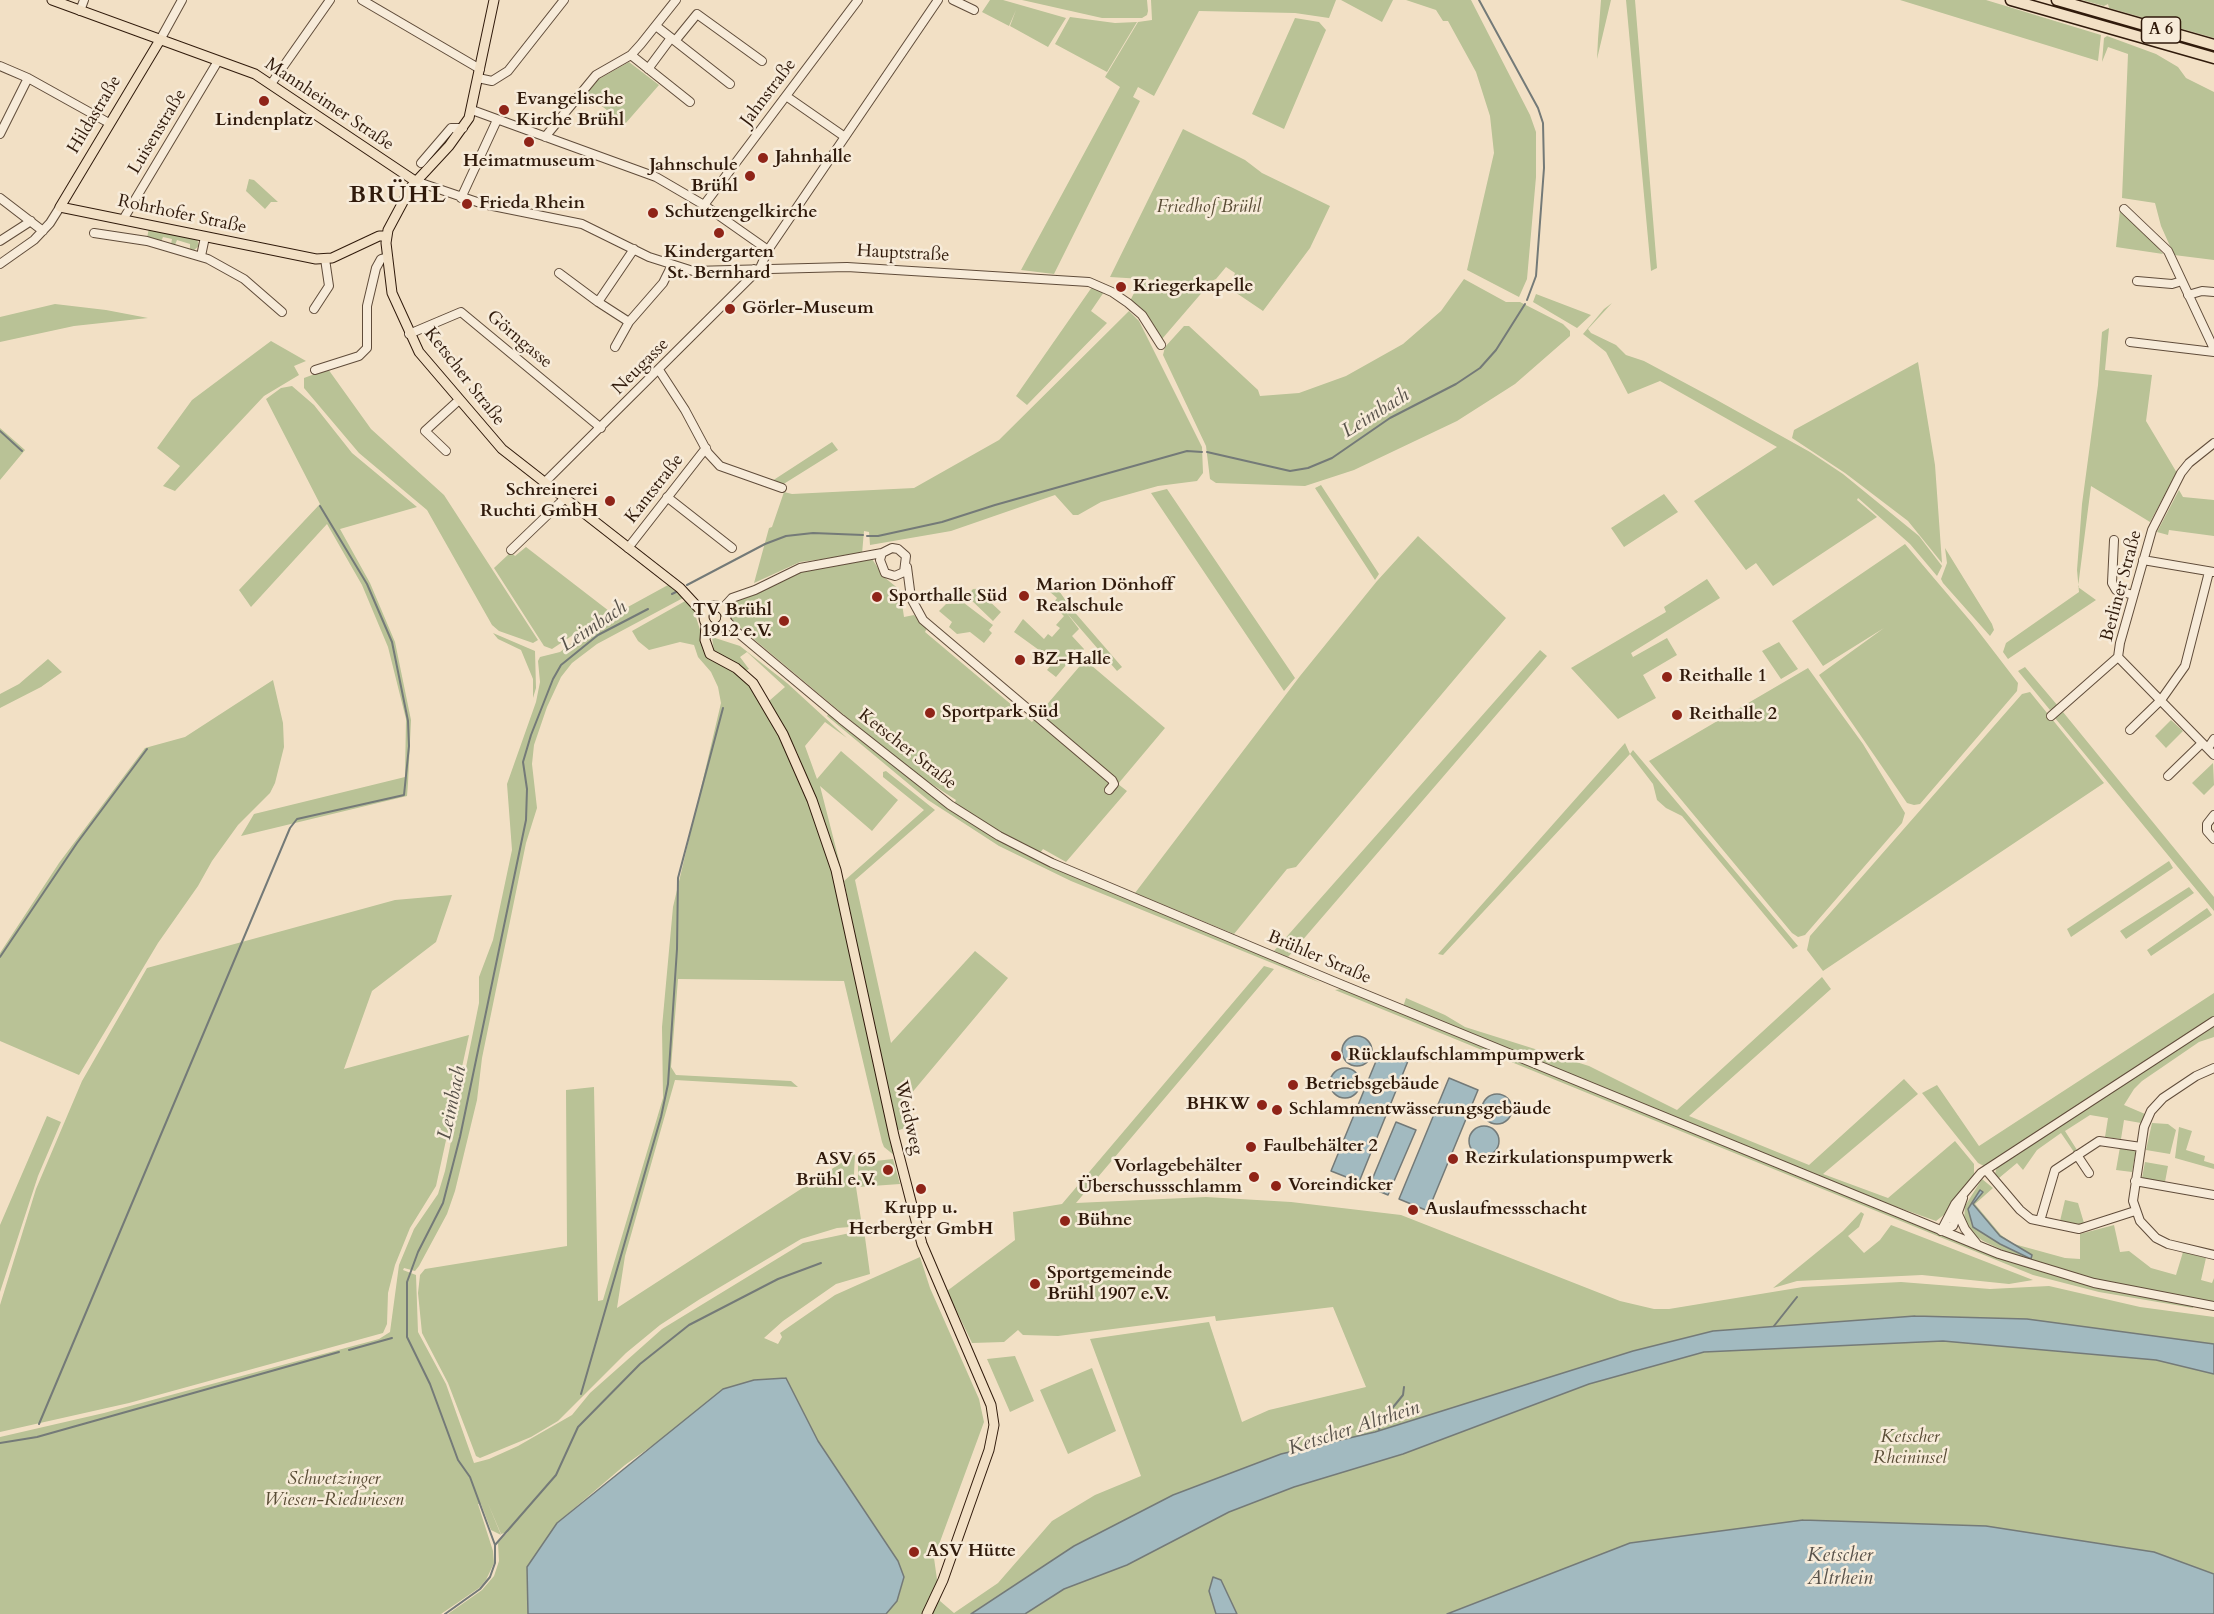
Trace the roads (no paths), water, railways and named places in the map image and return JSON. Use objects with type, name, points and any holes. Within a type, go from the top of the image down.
[{"type":"highway","name":"A 6","points":[[2011,0],[2214,58]]},
{"type":"highway","name":"A 6","points":[[2057,0],[2214,45]]},
{"type":"main road","name":"Mannheimer Straße","points":[[52,0],[255,74],[415,181]]},
{"type":"main road","name":"Ketscher Straße","points":[[494,0],[472,110],[463,128],[415,181],[391,222],[387,236],[392,292],[419,352],[502,450],[684,591],[714,619]]},
{"type":"main road","name":"Hildastraße","points":[[60,207],[160,40]]},
{"type":"main road","name":"Rohrhofer Straße","points":[[60,207],[325,259],[342,255],[379,236],[387,236]]},
{"type":"main road","points":[[714,619],[722,609]]},
{"type":"main road","name":"Weidweg","points":[[714,619],[705,640],[707,648],[713,657],[736,668],[753,684],[783,734],[812,800],[836,870],[894,1136],[922,1244],[991,1405],[994,1425],[989,1450],[943,1580],[927,1614]]},
{"type":"street","points":[[80,11],[84,0]]},
{"type":"street","points":[[160,40],[182,0]]},
{"type":"street","points":[[271,84],[330,0]]},
{"type":"street","points":[[362,0],[492,81],[508,71],[564,0]]},
{"type":"street","points":[[545,137],[596,75],[631,55],[676,0]]},
{"type":"street","name":"Jahnstraße","points":[[704,205],[858,0]]},
{"type":"street","name":"Neugasse","points":[[544,483],[752,276],[938,0]]},
{"type":"street","points":[[953,0],[974,10]]},
{"type":"street","points":[[648,69],[697,14],[762,61]]},
{"type":"street","points":[[656,26],[730,84]]},
{"type":"street","points":[[631,55],[690,102]]},
{"type":"street","name":"Luisenstraße","points":[[124,218],[218,61]]},
{"type":"street","points":[[0,66],[28,78],[109,123]]},
{"type":"street","points":[[0,134],[28,78]]},
{"type":"street","points":[[786,96],[845,137]]},
{"type":"street","points":[[472,110],[656,177],[704,205],[768,250]]},
{"type":"street","points":[[461,198],[497,120]]},
{"type":"street","points":[[421,163],[452,128],[463,128]]},
{"type":"street","name":"Hauptstraße","points":[[415,181],[461,198],[582,224],[672,265],[702,272],[757,268],[864,267],[1083,281],[1102,286],[1128,303],[1142,315],[1161,345]]},
{"type":"street","points":[[0,198],[43,231]]},
{"type":"street","points":[[0,264],[20,252],[43,231],[60,207]]},
{"type":"street","points":[[2124,209],[2168,251],[2214,350]]},
{"type":"street","points":[[0,241],[31,221]]},
{"type":"street","points":[[94,233],[147,241],[201,256],[244,279],[282,312]]},
{"type":"street","points":[[201,256],[206,237]]},
{"type":"street","points":[[598,302],[634,249]]},
{"type":"street","points":[[315,370],[359,356],[367,348],[367,306],[376,268],[381,259],[388,257]]},
{"type":"street","points":[[314,309],[329,286],[325,259]]},
{"type":"street","points":[[615,347],[629,322],[663,283],[672,265]]},
{"type":"street","points":[[559,273],[629,322]]},
{"type":"street","points":[[2137,281],[2172,284],[2182,281]]},
{"type":"street","points":[[2188,295],[2202,291],[2214,292]]},
{"type":"street","name":"Görngasse","points":[[409,334],[461,312],[601,428]]},
{"type":"street","points":[[2130,342],[2214,350]]},
{"type":"street","points":[[659,370],[706,448],[720,466],[782,488]]},
{"type":"street","points":[[446,450],[425,430],[459,400]]},
{"type":"street","name":"Berliner Straße","points":[[2214,443],[2189,463],[2181,473],[2152,530],[2118,657],[2214,755]]},
{"type":"street","name":"Kantstraße","points":[[628,548],[706,448]]},
{"type":"street","points":[[667,497],[732,548]]},
{"type":"street","points":[[511,550],[564,499]]},
{"type":"street","points":[[2114,540],[2112,583],[2116,590],[2133,595]]},
{"type":"street","points":[[722,609],[732,598],[755,591],[800,568],[898,549],[906,556],[910,598],[918,614],[1114,787]]},
{"type":"street","points":[[882,553],[880,560],[885,573],[899,575],[907,567]]},
{"type":"street","points":[[2130,730],[2161,700],[2185,666],[2211,572],[2143,560]]},
{"type":"street","name":"Ketscher Straße","points":[[714,619],[737,632],[884,754],[950,805],[999,836],[1072,872]]},
{"type":"street","points":[[2051,716],[2118,657]]},
{"type":"street","points":[[2168,776],[2214,739]]},
{"type":"street","points":[[2214,815],[2207,824],[2207,831],[2214,839]]},
{"type":"street","name":"Brühler Straße","points":[[1072,872],[1941,1231],[2046,1270],[2114,1287],[2214,1306]]},
{"type":"street","points":[[1941,1231],[1948,1214],[1986,1170],[2214,1021]]},
{"type":"street","points":[[2213,1071],[2196,1076],[2156,1104],[2147,1119],[2135,1181],[2135,1211],[2147,1230],[2160,1241],[2214,1255]]},
{"type":"street","points":[[2040,1221],[2055,1170],[2094,1144],[2106,1140],[2141,1147]]},
{"type":"street","points":[[2077,1155],[2089,1173]]},
{"type":"street","points":[[1986,1170],[2025,1216],[2040,1221],[2079,1229],[2135,1211]]},
{"type":"street","points":[[2135,1181],[2214,1195]]},
{"type":"street","points":[[1941,1231],[1949,1229],[1958,1214],[1963,1197]]},
{"type":"street","points":[[1958,1214],[1965,1229],[1978,1245]]},
{"type":"water","points":[[1357,1036],[1367,1041],[1372,1051],[1367,1061],[1357,1066],[1347,1061],[1342,1051],[1347,1041]]},
{"type":"water","points":[[1381,1049],[1408,1061],[1359,1182],[1331,1171]]},
{"type":"water","points":[[1345,1068],[1355,1073],[1360,1083],[1355,1093],[1345,1098],[1335,1093],[1330,1083],[1335,1073]]},
{"type":"water","points":[[1449,1078],[1478,1090],[1428,1211],[1399,1199]]},
{"type":"water","points":[[1497,1094],[1507,1099],[1512,1109],[1507,1119],[1497,1124],[1487,1119],[1482,1109],[1487,1099]]},
{"type":"water","points":[[1396,1122],[1416,1130],[1388,1195],[1369,1187]]},
{"type":"water","points":[[1484,1126],[1494,1131],[1499,1141],[1494,1151],[1484,1156],[1474,1151],[1469,1141],[1474,1131]]},
{"type":"water","points":[[1980,1190],[1983,1192],[1973,1204],[2000,1236],[2032,1255],[2031,1259],[2000,1244],[1973,1227],[1968,1209]]},
{"type":"water","name":"Ketscher Altrhein","points":[[1915,1316],[2027,1319],[2214,1344],[2214,1374],[2156,1360],[1943,1341],[1704,1352],[1589,1384],[1403,1454],[1294,1487],[1229,1512],[1127,1565],[1064,1589],[1025,1614],[971,1614],[1074,1546],[1173,1495],[1281,1454],[1375,1432],[1633,1351],[1713,1331]]},
{"type":"water","points":[[786,1378],[818,1441],[898,1561],[904,1577],[897,1601],[886,1614],[528,1614],[527,1567],[557,1523],[723,1389],[754,1380]]},
{"type":"water","name":"Ketscher Altrhein","points":[[1803,1520],[1986,1526],[2154,1552],[2214,1574],[2214,1614],[1447,1614],[1630,1543]]},
{"type":"water","points":[[1213,1577],[1221,1580],[1237,1614],[1216,1614],[1209,1591]]},
{"type":"waterway","name":"Leimbach","points":[[1479,0],[1538,108],[1543,123],[1544,168],[1536,276],[1527,300]]},
{"type":"waterway","name":"Leimbach","points":[[1207,452],[1290,471],[1308,468],[1332,458],[1390,418],[1456,384],[1480,368],[1496,350],[1525,304]]},
{"type":"waterway","points":[[0,431],[22,451]]},
{"type":"waterway","name":"Leimbach","points":[[867,536],[878,536],[942,522],[1187,451],[1202,452]]},
{"type":"waterway","points":[[39,1424],[290,828],[297,819],[404,795],[409,746],[408,721],[392,642],[367,584],[320,506]]},
{"type":"waterway","name":"Leimbach","points":[[687,585],[765,544],[786,536],[813,533],[863,535]]},
{"type":"waterway","name":"Leimbach","points":[[672,594],[676,592]]},
{"type":"waterway","name":"Leimbach","points":[[445,1614],[480,1589],[490,1577],[495,1563],[495,1545],[470,1477],[458,1460],[430,1384],[407,1337],[407,1282],[418,1252],[443,1203],[460,1137],[526,820],[527,789],[523,762],[531,735],[553,679],[561,665],[598,635],[648,609]]},
{"type":"waterway","points":[[581,1394],[661,1117],[668,1084],[677,949],[678,878],[723,708]]},
{"type":"waterway","points":[[0,957],[77,843],[147,749]]},
{"type":"waterway","points":[[495,1545],[556,1475],[578,1427],[640,1364],[689,1325],[778,1279],[821,1263]]},
{"type":"waterway","points":[[1774,1326],[1797,1297]]},
{"type":"waterway","points":[[349,1350],[392,1338]]},
{"type":"waterway","points":[[0,1443],[37,1437],[339,1352]]},
{"type":"waterway","points":[[1379,1430],[1381,1422],[1403,1395],[1404,1387]]},
{"type":"place","name":"Lindenplatz","points":[[264,101]]},
{"type":"place","name":"Evangelische Kirche Brühl","points":[[504,110]]},
{"type":"place","name":"Heimatmuseum","points":[[529,142]]},
{"type":"place","name":"Jahnhalle","points":[[763,158]]},
{"type":"place","name":"Jahnschule Brühl","points":[[750,176]]},
{"type":"place","name":"Frieda Rhein","points":[[467,204]]},
{"type":"place","name":"Schutzengelkirche","points":[[653,213]]},
{"type":"place","name":"Kindergarten St. Bernhard","points":[[719,233]]},
{"type":"place","name":"Kriegerkapelle","points":[[1121,287]]},
{"type":"place","name":"Görler-Museum","points":[[730,309]]},
{"type":"place","name":"Schreinerei Ruchti GmbH","points":[[610,501]]},
{"type":"place","name":"Marion Dönhoff Realschule","points":[[1024,596]]},
{"type":"place","name":"Sporthalle Süd","points":[[877,597]]},
{"type":"place","name":"TV Brühl 1912 e.V.","points":[[784,621]]},
{"type":"place","name":"BZ-Halle","points":[[1020,660]]},
{"type":"place","name":"Reithalle 1","points":[[1667,677]]},
{"type":"place","name":"Sportpark Süd","points":[[930,713]]},
{"type":"place","name":"Reithalle 2","points":[[1677,715]]},
{"type":"place","name":"Rücklaufschlammpumpwerk","points":[[1336,1056]]},
{"type":"place","name":"Betriebsgebäude","points":[[1293,1085]]},
{"type":"place","name":"BHKW","points":[[1262,1105]]},
{"type":"place","name":"Schlammentwässerungsgebäude","points":[[1277,1110]]},
{"type":"place","name":"Faulbehälter 2","points":[[1251,1147]]},
{"type":"place","name":"Rezirkulationspumpwerk","points":[[1453,1159]]},
{"type":"place","name":"ASV 65 Brühl e.V.","points":[[888,1170]]},
{"type":"place","name":"Vorlagebehälter Überschussschlamm","points":[[1254,1177]]},
{"type":"place","name":"Voreindicker","points":[[1276,1186]]},
{"type":"place","name":"Krupp u. Herberger GmbH","points":[[921,1189]]},
{"type":"place","name":"Auslaufmessschacht","points":[[1413,1210]]},
{"type":"place","name":"Bühne","points":[[1065,1221]]},
{"type":"place","name":"Sportgemeinde Brühl 1907 e.V.","points":[[1035,1284]]},
{"type":"place","name":"ASV Hütte","points":[[914,1552]]},
{"type":"district","name":"BRÜHL","points":[[398,196]]},
{"type":"park label","name":"Friedhof Brühl","points":[[1209,208]]},
{"type":"park label","name":"Ketscher Rheininsel","points":[[1910,1448]]},
{"type":"park label","name":"Schwetzinger Wiesen-Riedwiesen","points":[[334,1490]]}]
